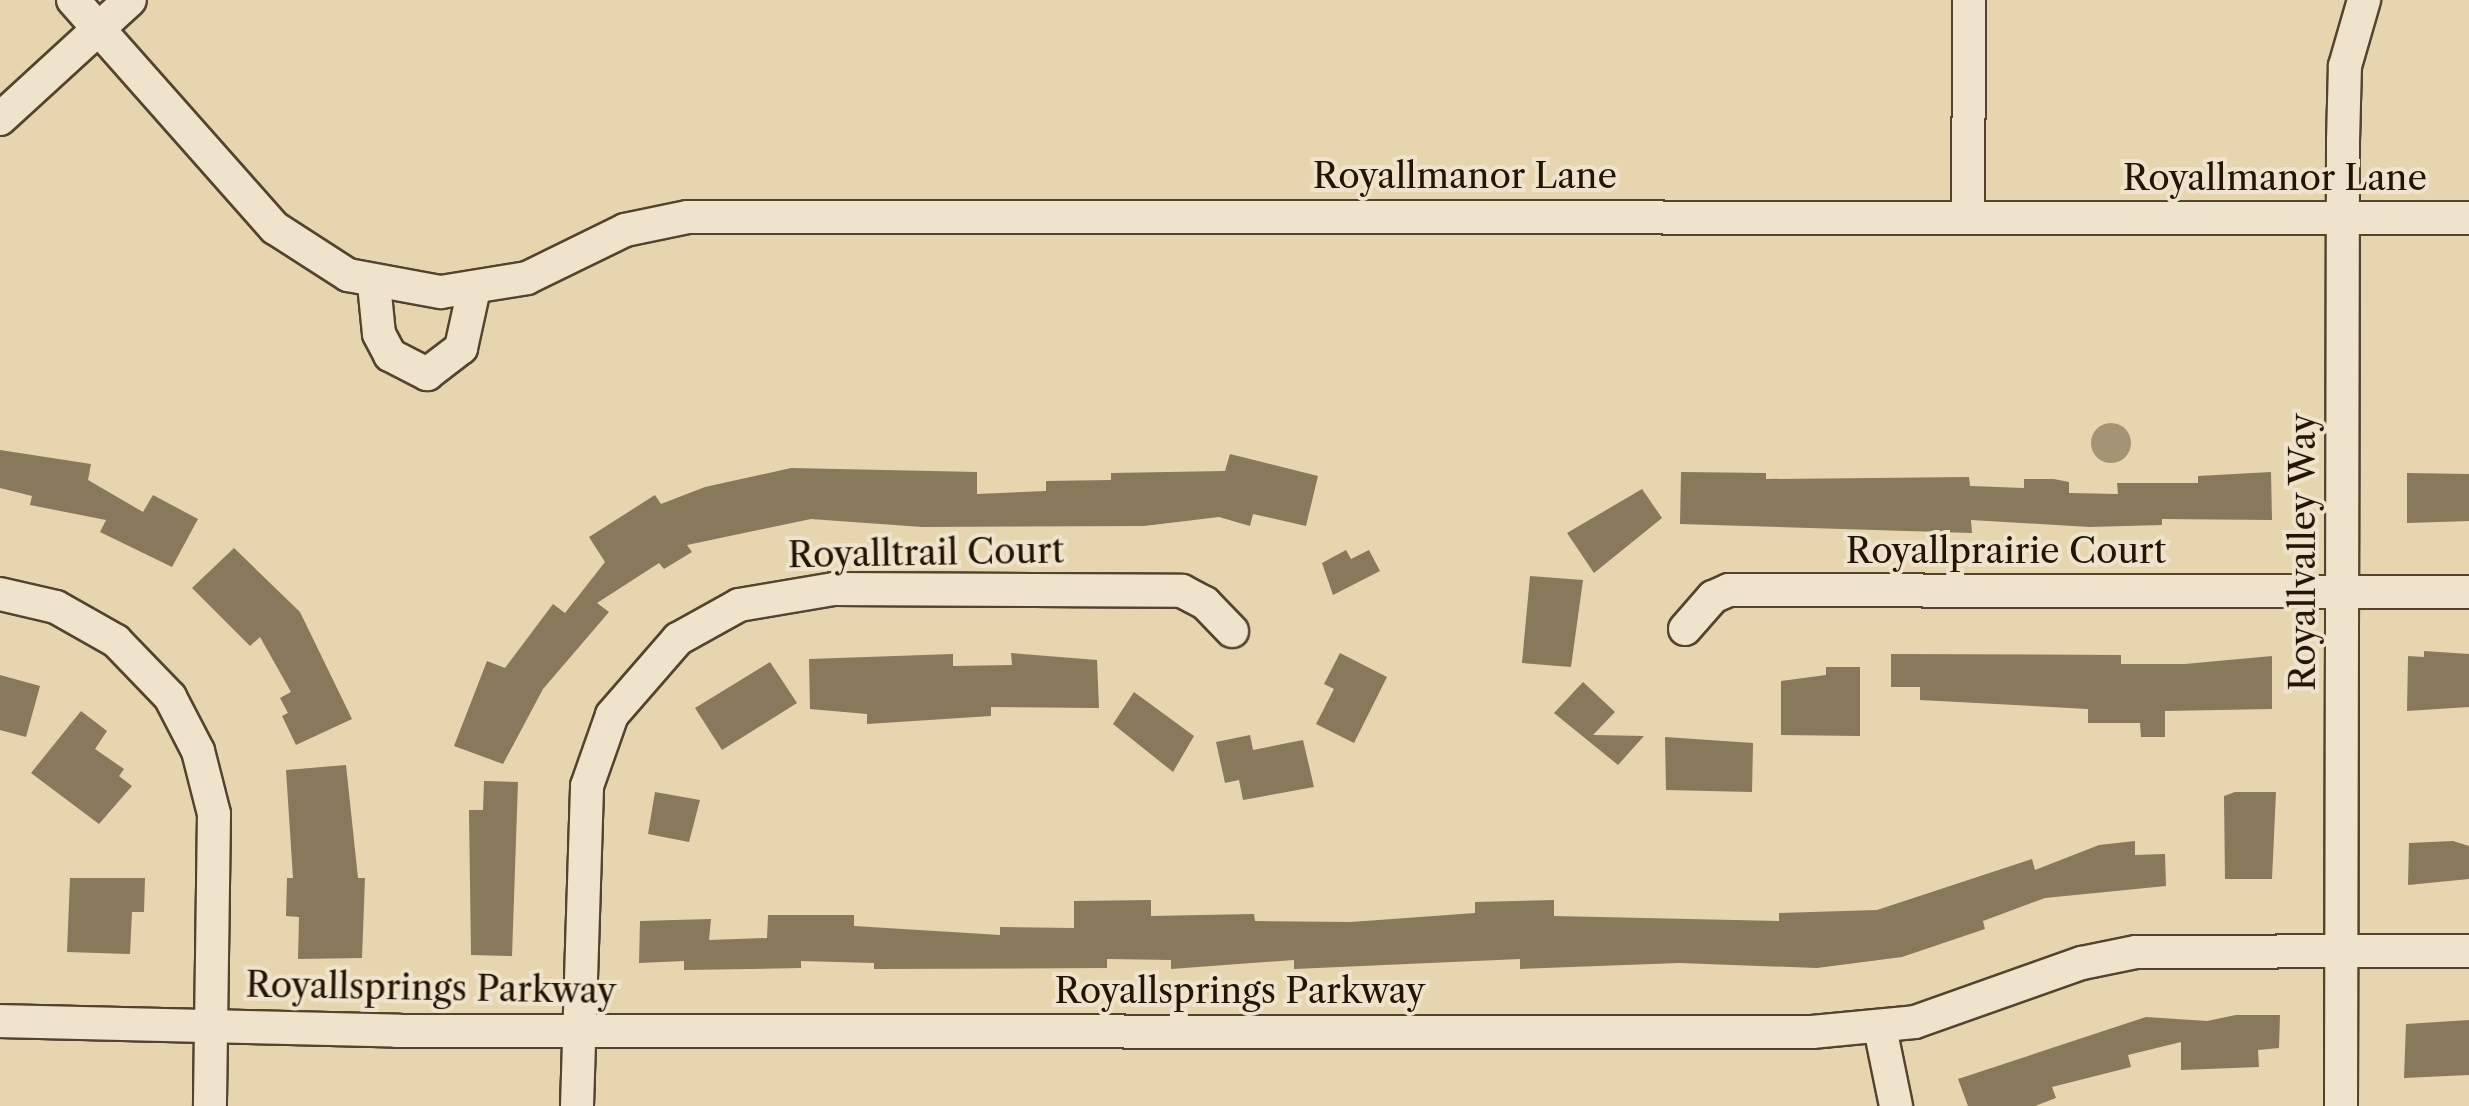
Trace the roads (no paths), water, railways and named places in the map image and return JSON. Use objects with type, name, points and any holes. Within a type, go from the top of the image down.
[{"type":"street","name":"Royallmanor Lane","points":[[72,0],[275,228],[330,267],[374,284],[474,289],[527,278],[626,230],[688,217],[2469,218]]},
{"type":"street","points":[[0,119],[130,0]]},
{"type":"street","points":[[1968,218],[1969,0]]},
{"type":"street","name":"Royallvalley Way","points":[[2341,1106],[2345,66],[2364,0]]},
{"type":"street","points":[[374,284],[379,334],[390,354],[427,374],[461,348],[474,289]]},
{"type":"street","name":"Royalltrail Court","points":[[577,1106],[583,813],[593,760],[612,715],[640,675],[696,627],[739,605],[810,590],[1182,590],[1205,603],[1232,631]]},
{"type":"street","name":"Royallprairie Court","points":[[1686,629],[1713,597],[1730,590],[2469,592]]},
{"type":"street","points":[[0,594],[56,607],[116,641],[157,680],[190,733],[214,814],[210,1106]]},
{"type":"street","name":"Royallsprings Parkway","points":[[0,1021],[577,1030],[1880,1028],[2136,952],[2469,950]]},
{"type":"street","points":[[1880,1028],[1896,1106]]}]
